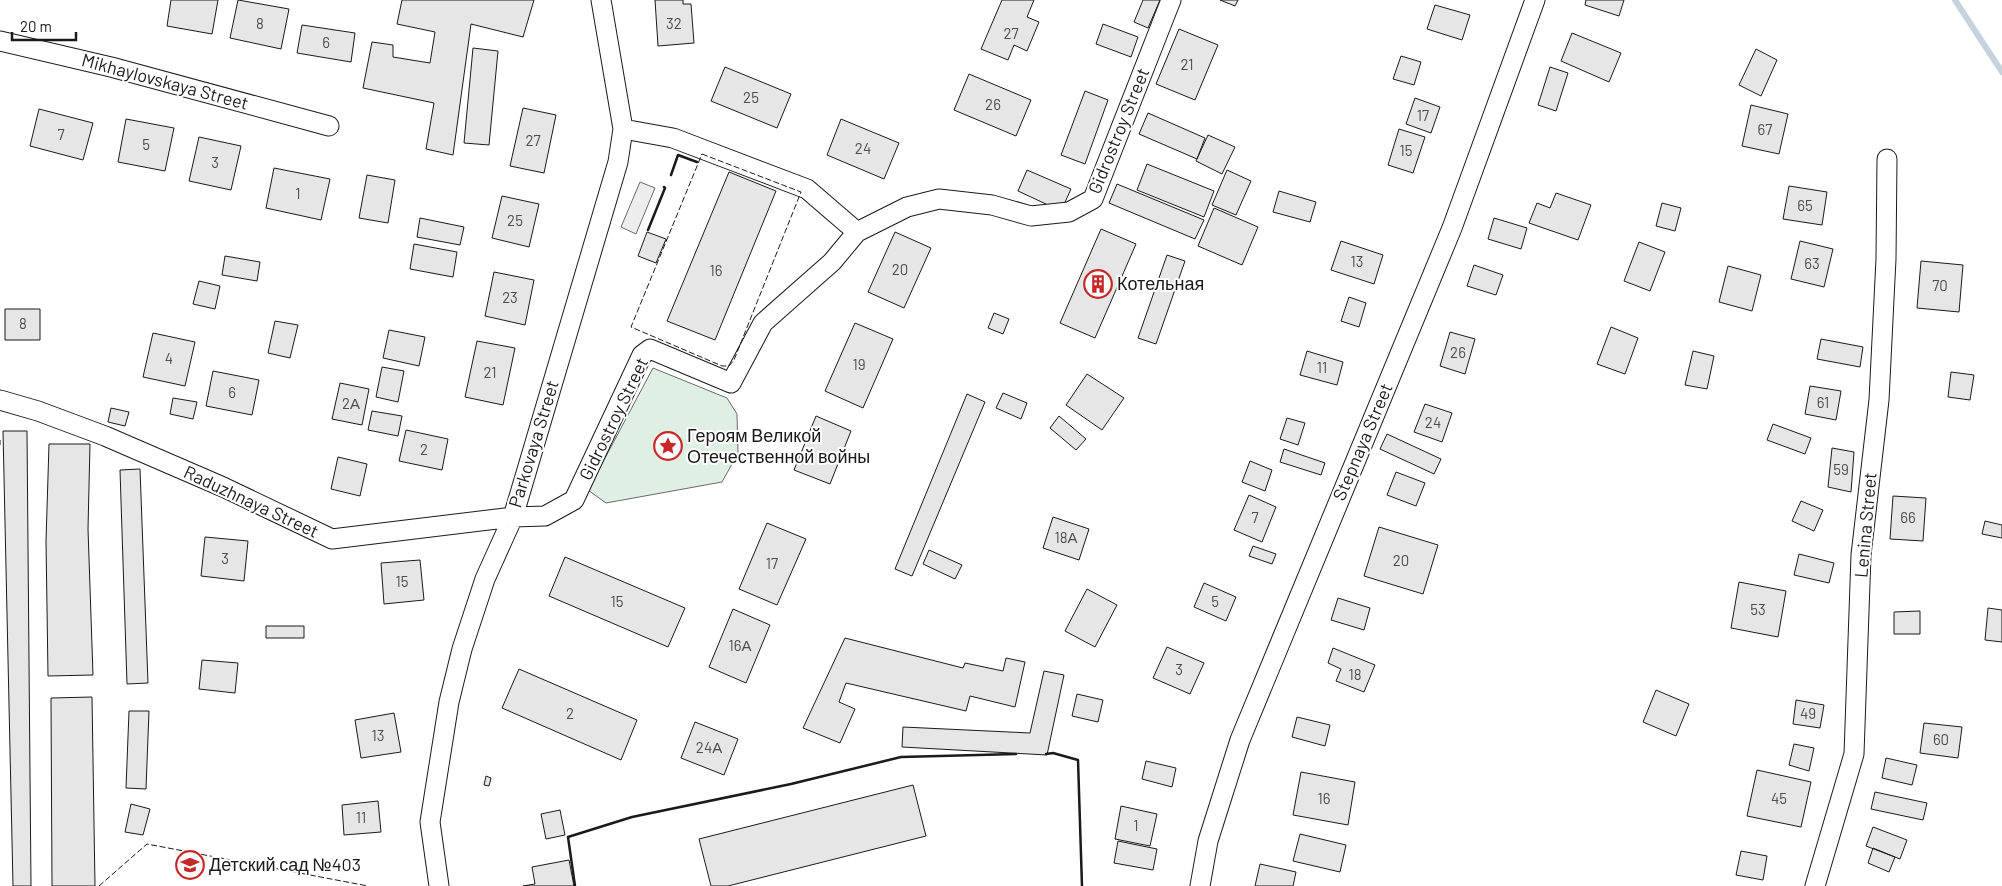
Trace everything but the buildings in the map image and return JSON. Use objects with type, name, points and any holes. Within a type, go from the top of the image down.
[{"type":"street","name":"Parkovaya Street","points":[[439,886],[430,822],[449,702],[462,649],[485,579],[513,517],[618,162],[623,129],[601,0]]},
{"type":"street","name":"Gidrostroy Street","points":[[513,517],[545,516],[574,500],[642,355],[650,349],[731,383],[763,323],[832,262],[857,232],[908,207],[939,199],[992,205],[1031,216],[1070,212],[1093,199],[1171,0]]},
{"type":"street","name":"Stepnaya Street","points":[[1200,886],[1208,841],[1240,740],[1452,228],[1535,0]]},
{"type":"street","name":"Mikhaylovskaya Street","points":[[0,41],[120,70],[329,126]]},
{"type":"street","points":[[623,129],[673,138],[807,189],[857,232]]},
{"type":"street","name":"Lenina Street","points":[[1815,886],[1854,754],[1861,555],[1879,400],[1886,259],[1887,159]]},
{"type":"street","name":"Raduzhnaya Street","points":[[0,400],[38,411],[105,436],[223,487],[332,539],[513,517]]},
{"type":"green space","points":[[653,368],[727,398],[737,414],[738,453],[722,482],[606,503],[588,490]]},
{"type":"shaded area","points":[[640,182],[655,188],[636,234],[621,227]]},
{"type":"waterway","points":[[1955,0],[2002,72]]},
{"type":"fence","points":[[702,154],[801,192],[734,360],[729,366],[722,366],[631,327],[702,154]]},
{"type":"fence","points":[[0,440],[0,445]]},
{"type":"fence","points":[[99,886],[147,844],[368,886]]},
{"type":"wall","points":[[671,175],[678,155],[697,162]]},
{"type":"wall","points":[[648,230],[664,187]]},
{"type":"wall","points":[[1046,754],[1053,753],[1078,760],[1082,886]]},
{"type":"wall","points":[[575,886],[568,837],[632,817],[791,784],[901,757],[1016,754]]},
{"type":"place","name":"Котельная","points":[[1098,284]]},
{"type":"place","name":"Героям Великой Отечественной войны","points":[[668,446]]},
{"type":"place","name":"Детский сад №403","points":[[190,865]]}]
